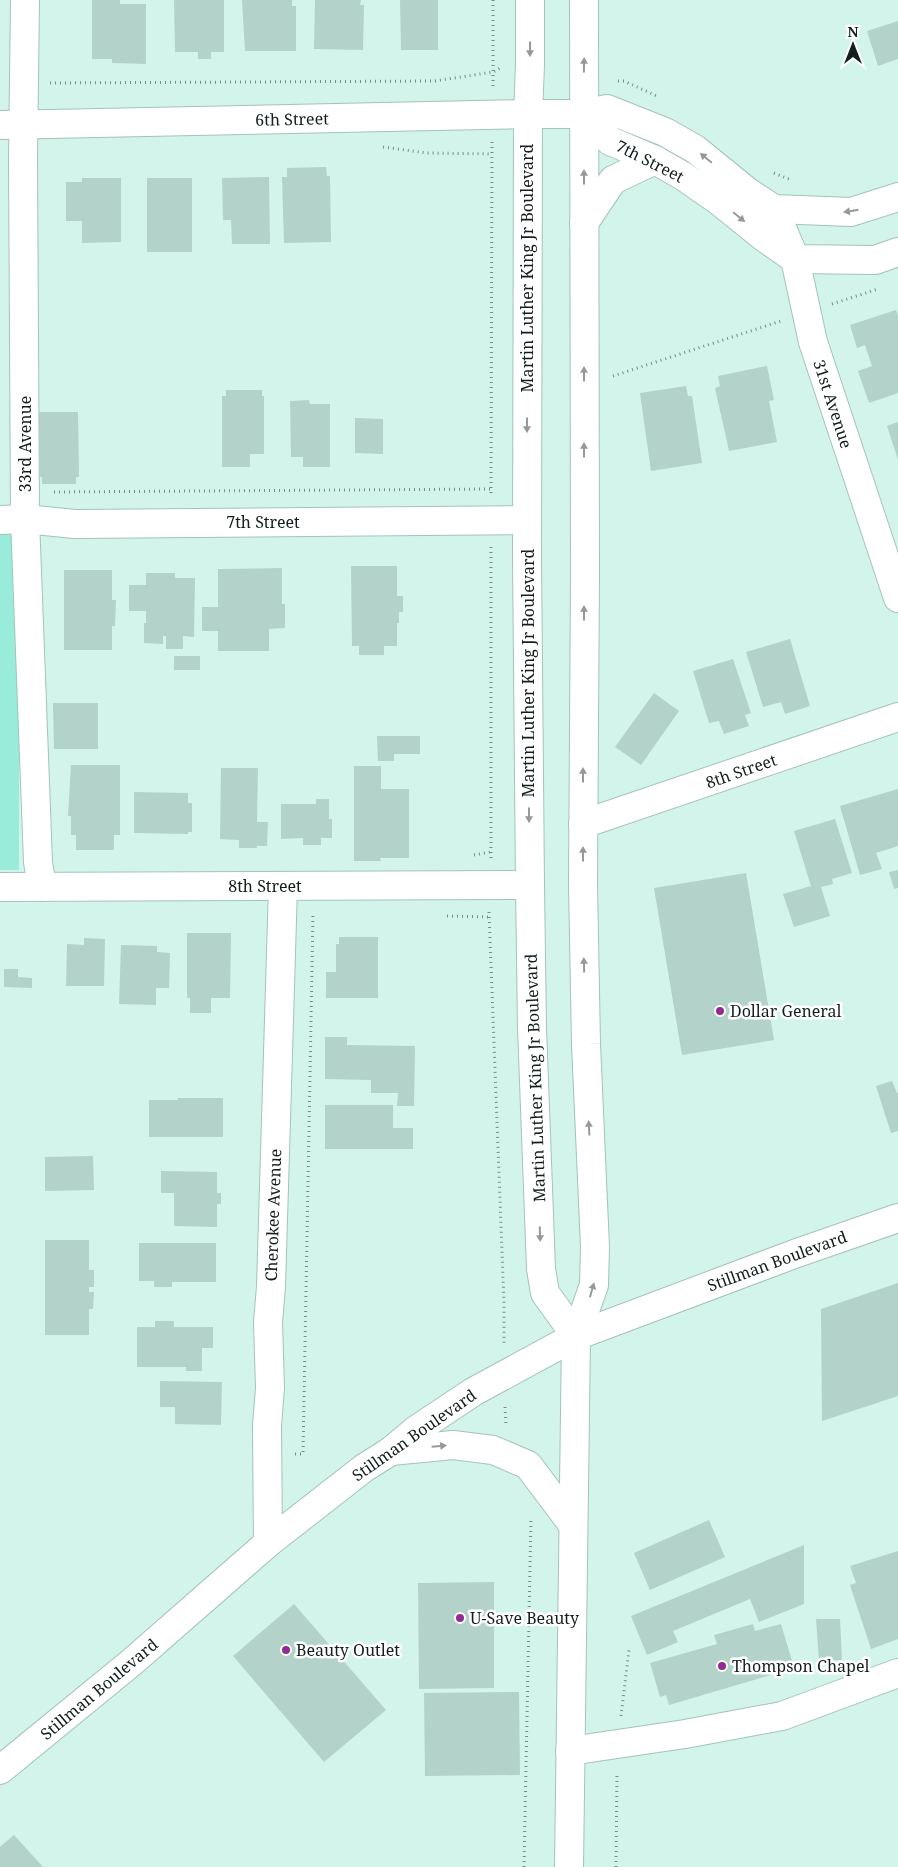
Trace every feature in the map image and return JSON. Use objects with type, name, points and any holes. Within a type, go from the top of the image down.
[{"type":"street","name":"33rd Avenue","points":[[25,0],[24,83],[12,125],[25,492],[12,520],[38,862],[42,886]]},
{"type":"street","name":"Martin Luther King Jr Boulevard","points":[[530,0],[527,520],[532,1028],[541,1269],[545,1293],[576,1336]]},
{"type":"street","points":[[569,1867],[576,1336],[594,1285],[595,1247],[586,1044],[583,884],[585,575],[584,0]]},
{"type":"street","name":"7th Street","points":[[583,114],[607,109],[665,132],[695,149],[748,192],[774,209]]},
{"type":"street","name":"6th Street","points":[[12,125],[583,114]]},
{"type":"street","name":"7th Street","points":[[583,114],[610,141],[655,160],[719,201],[764,238],[795,259]]},
{"type":"street","points":[[584,223],[613,180],[655,160]]},
{"type":"street","points":[[774,209],[851,212],[898,197]]},
{"type":"street","name":"31st Avenue","points":[[774,209],[795,259],[813,342],[898,598]]},
{"type":"street","points":[[795,259],[875,260],[898,252]]},
{"type":"street","name":"7th Street","points":[[12,520],[75,524],[527,520]]},
{"type":"street","name":"8th Street","points":[[583,824],[898,717]]},
{"type":"street","name":"8th Street","points":[[0,887],[530,885]]},
{"type":"street","name":"Cherokee Avenue","points":[[268,1544],[267,1425],[270,1388],[268,1322],[271,1287],[283,886]]},
{"type":"street","name":"Stillman Boulevard","points":[[0,1770],[132,1662],[268,1544],[364,1468],[473,1392],[576,1336],[797,1253],[898,1218]]},
{"type":"street","points":[[391,1451],[453,1445],[493,1450],[528,1465],[573,1525]]},
{"type":"street","points":[[570,1751],[685,1734],[782,1716],[898,1673]]},
{"type":"path","points":[[493,0],[490,520],[491,852],[489,886],[491,995],[504,1304],[507,1456]]},
{"type":"path","points":[[24,83],[434,81],[493,72],[503,66],[530,65]]},
{"type":"path","points":[[618,81],[624,81],[667,100]]},
{"type":"path","points":[[767,170],[792,180]]},
{"type":"path","points":[[584,383],[600,380],[880,289]]},
{"type":"path","points":[[25,492],[491,489]]},
{"type":"path","points":[[524,1867],[530,1512]]},
{"type":"green space","points":[[19,532],[19,870],[0,870],[0,533]]},
{"type":"building","points":[[92,0],[120,0],[120,4],[146,4],[146,64],[112,63],[112,59],[92,59]]},
{"type":"building","points":[[174,0],[224,0],[224,52],[211,52],[211,59],[198,59],[198,52],[175,52]]},
{"type":"building","points":[[242,0],[292,0],[292,6],[296,6],[296,51],[245,51]]},
{"type":"building","points":[[315,0],[361,0],[360,5],[364,5],[363,50],[314,49]]},
{"type":"building","points":[[400,0],[438,0],[438,50],[401,50]]},
{"type":"building","points":[[898,21],[898,59],[878,66],[867,31]]},
{"type":"building","points":[[326,167],[327,176],[330,176],[331,242],[284,243],[282,177],[287,177],[287,168]]},
{"type":"building","points":[[269,177],[270,244],[232,244],[231,220],[223,220],[222,178]]},
{"type":"building","points":[[82,178],[121,178],[121,242],[82,243],[82,221],[66,221],[66,182],[82,182]]},
{"type":"building","points":[[147,178],[192,178],[192,252],[147,252]]},
{"type":"building","points":[[896,310],[898,316],[898,393],[869,403],[858,371],[872,366],[865,345],[857,348],[850,325]]},
{"type":"building","points":[[767,366],[774,400],[769,401],[777,442],[729,451],[715,388],[720,386],[718,376]]},
{"type":"building","points":[[686,386],[688,396],[692,396],[702,463],[651,471],[640,393]]},
{"type":"building","points":[[226,390],[262,390],[262,396],[264,396],[264,454],[250,454],[250,467],[222,467],[222,396],[226,396]]},
{"type":"building","points":[[309,400],[310,404],[330,404],[330,467],[303,467],[303,457],[291,457],[290,401]]},
{"type":"building","points":[[39,412],[78,412],[79,477],[76,477],[76,484],[42,484],[42,477],[40,477]]},
{"type":"building","points":[[355,418],[383,419],[383,454],[355,453]]},
{"type":"building","points":[[898,422],[898,460],[887,426]]},
{"type":"building","points":[[351,566],[397,566],[397,596],[403,596],[403,612],[399,612],[399,623],[397,623],[397,646],[384,646],[384,655],[359,655],[359,646],[352,646]]},
{"type":"building","points":[[282,568],[282,604],[285,604],[285,628],[269,629],[269,651],[218,651],[218,631],[202,631],[202,607],[218,607],[218,569]]},
{"type":"building","points":[[64,570],[112,570],[112,600],[116,600],[115,626],[112,626],[112,650],[64,650]]},
{"type":"building","points":[[146,573],[175,573],[175,578],[195,578],[194,637],[183,636],[183,649],[166,649],[166,636],[163,636],[163,644],[144,643],[146,611],[129,611],[129,585],[146,585]]},
{"type":"building","points":[[790,639],[810,706],[785,714],[781,702],[763,707],[746,652]]},
{"type":"building","points":[[174,656],[200,656],[200,670],[174,670]]},
{"type":"building","points":[[733,659],[751,713],[745,715],[749,726],[724,734],[719,721],[709,723],[693,671]]},
{"type":"building","points":[[654,693],[679,711],[641,765],[615,747]]},
{"type":"building","points":[[53,703],[98,703],[98,749],[54,749]]},
{"type":"building","points":[[377,736],[420,736],[420,754],[394,754],[394,761],[378,761]]},
{"type":"building","points":[[71,765],[120,765],[120,835],[114,835],[114,850],[76,850],[76,835],[71,835],[71,816],[68,816]]},
{"type":"building","points":[[354,766],[381,766],[381,789],[409,789],[409,858],[380,858],[381,861],[354,861]]},
{"type":"building","points":[[221,768],[258,768],[257,822],[268,822],[267,846],[239,848],[239,840],[220,839]]},
{"type":"building","points":[[898,789],[898,846],[876,853],[882,869],[860,875],[840,806]]},
{"type":"building","points":[[134,792],[188,793],[188,803],[192,803],[192,832],[188,832],[188,834],[134,833]]},
{"type":"building","points":[[316,799],[329,799],[329,819],[332,819],[332,838],[321,838],[321,845],[303,845],[303,838],[281,839],[281,804],[316,804]]},
{"type":"building","points":[[835,819],[852,873],[832,879],[833,884],[821,887],[830,916],[794,927],[783,894],[811,886],[794,831]]},
{"type":"building","points":[[898,870],[898,888],[894,889],[889,872]]},
{"type":"building","points":[[746,873],[774,1040],[682,1055],[654,888]]},
{"type":"building","points":[[187,933],[231,933],[230,998],[211,998],[211,1013],[190,1013],[190,998],[187,998]]},
{"type":"building","points":[[339,937],[378,937],[378,998],[326,998],[326,972],[336,972],[336,944],[339,944]]},
{"type":"building","points":[[84,938],[105,939],[104,986],[66,986],[67,944],[84,945]]},
{"type":"building","points":[[121,945],[157,946],[157,952],[170,953],[169,988],[156,988],[156,1005],[119,1004]]},
{"type":"building","points":[[4,969],[18,969],[18,977],[32,978],[32,988],[4,987]]},
{"type":"building","points":[[325,1037],[347,1037],[347,1045],[415,1046],[414,1106],[397,1106],[398,1093],[371,1093],[371,1080],[325,1079]]},
{"type":"building","points":[[892,1081],[898,1093],[898,1131],[891,1133],[876,1086]]},
{"type":"building","points":[[178,1098],[223,1098],[223,1137],[149,1137],[149,1100],[178,1100]]},
{"type":"building","points":[[325,1105],[393,1105],[393,1128],[413,1128],[413,1149],[325,1149]]},
{"type":"building","points":[[93,1156],[94,1190],[45,1191],[45,1157]]},
{"type":"building","points":[[161,1171],[217,1172],[217,1193],[221,1193],[221,1204],[217,1204],[217,1227],[174,1226],[174,1193],[161,1193]]},
{"type":"building","points":[[45,1240],[89,1240],[89,1270],[94,1270],[94,1287],[89,1287],[89,1292],[94,1292],[93,1309],[89,1309],[89,1335],[45,1335]]},
{"type":"building","points":[[139,1243],[216,1243],[216,1282],[172,1282],[172,1287],[154,1287],[154,1281],[139,1281]]},
{"type":"building","points":[[898,1283],[898,1396],[822,1421],[821,1309]]},
{"type":"building","points":[[155,1321],[174,1321],[174,1327],[213,1327],[213,1348],[202,1348],[202,1371],[186,1371],[186,1367],[137,1367],[137,1327],[155,1327]]},
{"type":"building","points":[[160,1381],[222,1382],[221,1425],[175,1424],[175,1407],[160,1407]]},
{"type":"building","points":[[709,1520],[725,1557],[650,1590],[634,1553]]},
{"type":"building","points":[[804,1545],[804,1604],[759,1622],[750,1599],[673,1631],[678,1642],[647,1655],[631,1616]]},
{"type":"building","points":[[898,1551],[898,1639],[871,1649],[850,1585],[856,1583],[850,1566]]},
{"type":"building","points":[[494,1582],[494,1688],[419,1689],[418,1583]]},
{"type":"building","points":[[294,1604],[386,1710],[324,1762],[233,1656]]},
{"type":"building","points":[[816,1619],[840,1619],[842,1660],[819,1661]]},
{"type":"building","name":"Thompson Chapel","points":[[753,1624],[755,1631],[781,1624],[794,1668],[669,1705],[666,1695],[660,1697],[650,1663],[717,1644],[714,1635]]},
{"type":"building","points":[[519,1692],[520,1775],[425,1776],[424,1693]]},
{"type":"building","points":[[14,1835],[43,1867],[0,1867],[0,1847]]},
{"type":"place","name":"Dollar General","points":[[720,1011]]},
{"type":"place","name":"U-Save Beauty","points":[[460,1618]]},
{"type":"place","name":"Beauty Outlet","points":[[286,1650]]},
{"type":"place","name":"Thompson Chapel","points":[[722,1666]]}]
